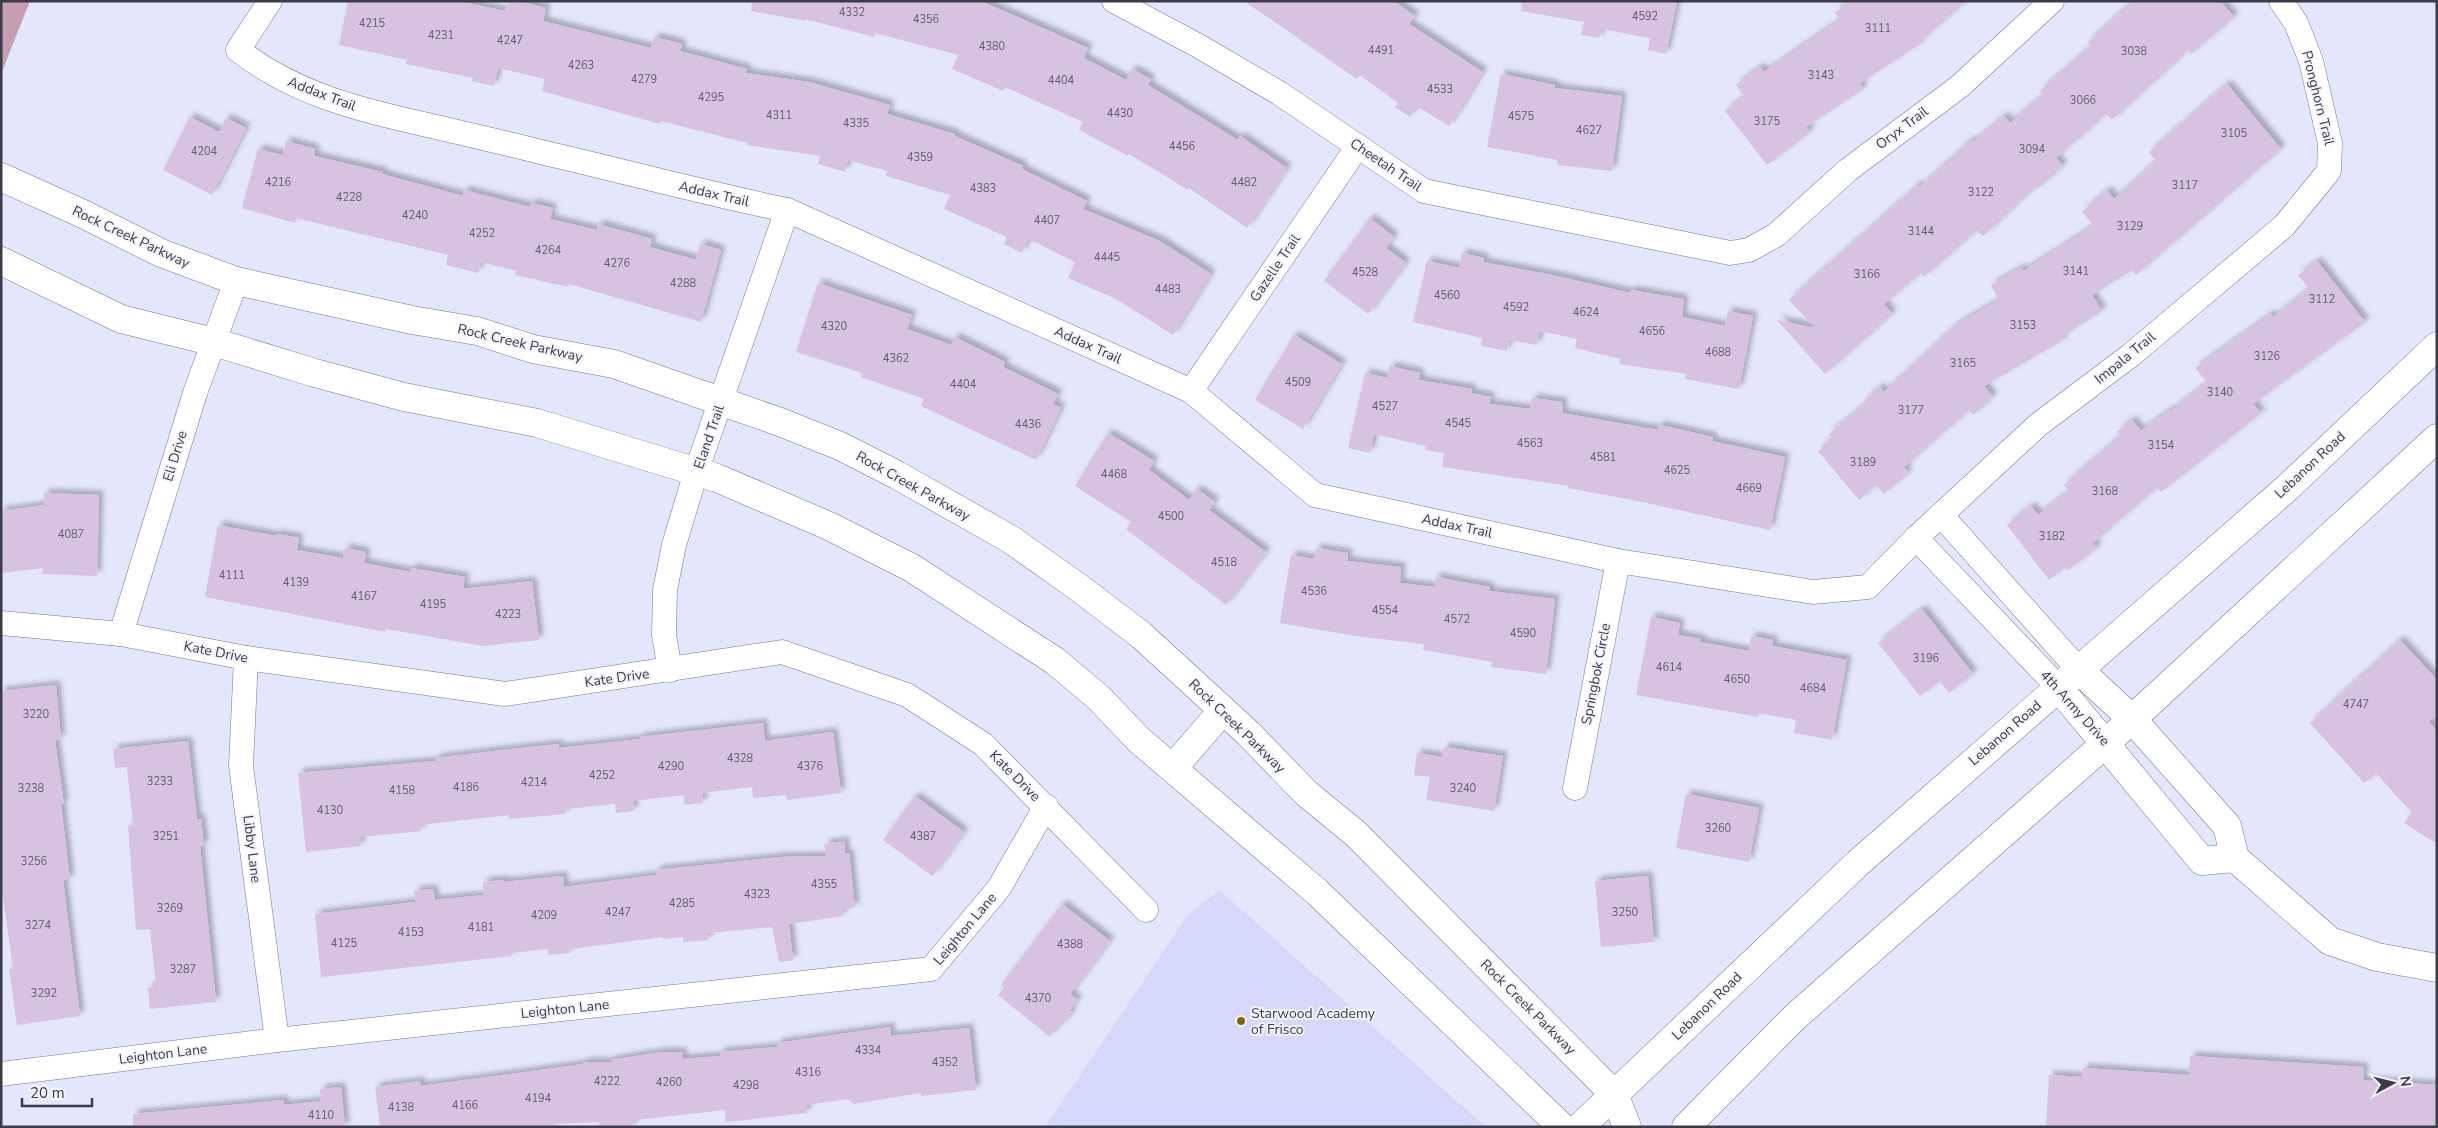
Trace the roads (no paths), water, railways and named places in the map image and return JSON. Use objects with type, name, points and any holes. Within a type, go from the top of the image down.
[{"type":"street","name":"Addax Trail","points":[[270,1],[238,50],[288,83],[344,105],[624,171],[721,196],[787,210],[1191,391],[1316,495],[1618,561],[1813,592],[1868,587],[1916,538]]},
{"type":"street","name":"Cheetah Trail","points":[[1114,1],[1243,72],[1358,146],[1416,188],[1432,194],[1720,252],[1740,253],[1749,250]]},
{"type":"street","name":"Oryx Trail","points":[[1749,250],[1776,234],[1848,170],[1960,86],[2052,1]]},
{"type":"street","name":"Pronghorn Trail","points":[[2281,1],[2296,23],[2311,61],[2330,143],[2329,171]]},
{"type":"street","name":"Gazelle Trail","points":[[1191,391],[1358,146]]},
{"type":"street","name":"Impala Trail","points":[[1916,538],[2038,425],[2130,355],[2284,226],[2329,171]]},
{"type":"street","name":"Rock Creek Parkway","points":[[1,177],[82,213],[161,253],[236,281],[412,320],[477,331],[533,349],[614,364],[721,401],[840,446],[897,475],[1010,540],[1078,586],[1141,635],[1223,710],[1306,793],[1356,834],[1614,1094],[1627,1127]]},
{"type":"street","name":"Eland Trail","points":[[670,670],[664,634],[665,590],[674,545],[696,472],[787,210]]},
{"type":"street","points":[[1,261],[121,319],[214,342],[315,373],[404,397],[537,423],[717,478],[829,526],[920,573],[1055,661],[1099,698],[1139,740],[1318,892],[1562,1127]]},
{"type":"street","name":"Eli Drive","points":[[122,634],[195,393],[236,281]]},
{"type":"street","name":"Lebanon Road","points":[[1580,1127],[1858,863],[2287,488],[2437,346]]},
{"type":"street","points":[[1686,1127],[1795,1018],[2106,743],[2437,438]]},
{"type":"street","name":"4th Army Drive","points":[[1916,538],[2068,678],[2132,719],[2227,826],[2235,858],[2202,861],[2106,743],[2068,678],[1940,515]]},
{"type":"street","name":"Springbok Circle","points":[[1575,788],[1618,561]]},
{"type":"street","name":"Kate Drive","points":[[1,623],[122,634],[246,658],[505,694],[782,652],[907,696],[983,744],[1046,806],[1146,910]]},
{"type":"street","name":"Libby Lane","points":[[246,658],[241,766],[276,1040]]},
{"type":"street","points":[[1173,768],[1223,710]]},
{"type":"street","name":"Leighton Lane","points":[[1,1074],[276,1040],[931,969],[999,888],[1046,806]]},
{"type":"street","points":[[2235,858],[2330,941],[2377,957],[2437,968]]},
{"type":"place","name":"Starwood Academy of Frisco","points":[[1241,1021]]}]
